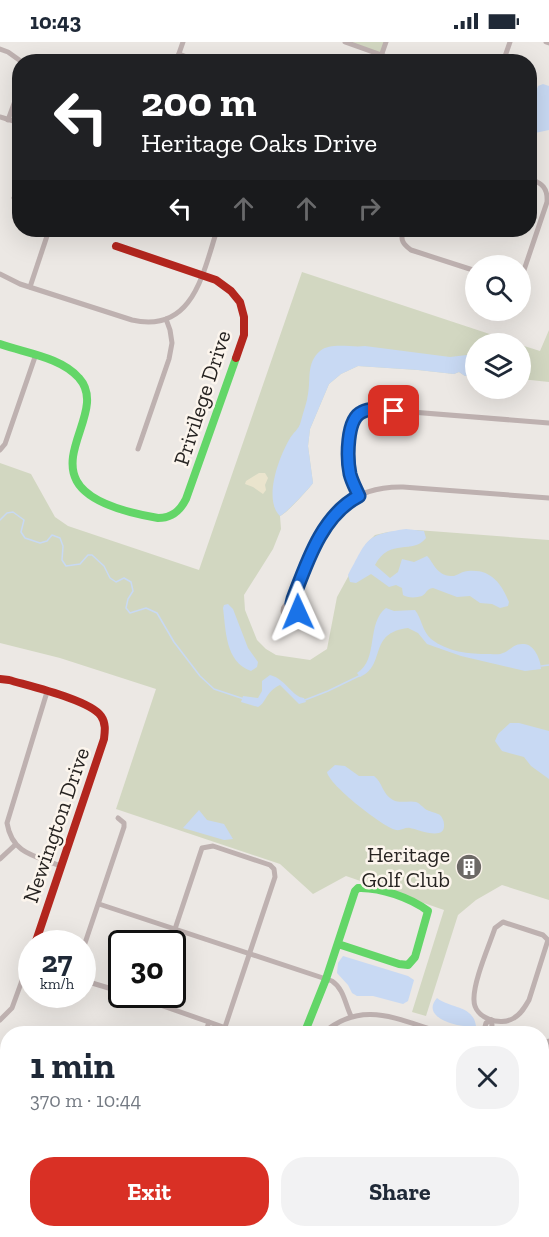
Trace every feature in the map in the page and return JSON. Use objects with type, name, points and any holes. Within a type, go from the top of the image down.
[{"type":"street","points":[[178,54],[183,42]]},
{"type":"street","points":[[345,42],[378,54]]},
{"type":"street","points":[[8,120],[12,109]]},
{"type":"street","points":[[0,117],[12,121]]},
{"type":"street","points":[[537,182],[544,186],[547,202],[537,229]]},
{"type":"street","points":[[30,287],[47,237]]},
{"type":"street","points":[[0,274],[30,287],[132,320],[143,322],[166,319],[177,314],[194,295],[215,237]]},
{"type":"street","points":[[401,237],[404,245],[411,250],[465,267]]},
{"type":"street","points":[[527,255],[534,237]]},
{"type":"street","name":"Privilege Drive","points":[[35,357],[67,367],[80,376],[85,383],[87,407],[67,463],[69,477],[76,489],[88,497],[148,518],[162,519],[176,513],[188,496],[244,335],[242,304],[230,288],[202,275],[116,246]]},
{"type":"street","points":[[138,449],[169,359],[172,343],[166,319]]},
{"type":"street","points":[[0,344],[35,357],[5,444],[0,450]]},
{"type":"street","points":[[359,496],[349,471],[349,458],[351,424],[357,414],[362,411],[374,409],[549,423]]},
{"type":"street","points":[[292,603],[326,526],[342,507],[359,496],[380,488],[403,487],[549,498]]},
{"type":"street","points":[[0,679],[47,692],[7,823],[9,835],[15,845],[28,854],[61,866]]},
{"type":"street","name":"Newington Drive","points":[[40,930],[104,738],[105,725],[100,713],[87,705],[47,692]]},
{"type":"street","points":[[90,930],[124,827],[124,823],[118,818]]},
{"type":"street","points":[[0,859],[15,845]]},
{"type":"street","points":[[175,929],[202,848],[213,846],[240,855],[270,866],[275,874],[225,1026]]},
{"type":"street","points":[[307,1026],[326,979],[353,895],[358,888],[367,887],[420,904],[428,911],[415,957],[408,965],[338,944]]},
{"type":"street","points":[[99,904],[326,979],[337,985],[342,992],[351,1016]]},
{"type":"street","points":[[485,1026],[491,1020],[503,1022],[513,1019],[524,1010],[548,940],[543,935],[503,922],[495,928],[489,943],[473,999],[477,1010],[491,1020],[492,1026]]},
{"type":"street","points":[[1,1020],[12,1008],[18,992]]},
{"type":"street","points":[[168,1008],[222,1026]]},
{"type":"street","points":[[331,1026],[351,1016],[366,1013],[384,1014],[422,1026]]},
{"type":"street","points":[[208,1026],[209,1022]]},
{"type":"green space","points":[[345,42],[386,42],[381,54]]},
{"type":"green space","name":"Heritage Golf Club","points":[[302,272],[487,333],[465,333],[465,376],[459,372],[454,374],[358,366],[341,374],[329,384],[310,429],[308,446],[313,483],[292,507],[280,516],[281,529],[273,549],[244,595],[245,610],[257,640],[266,649],[276,655],[310,660],[327,649],[337,597],[366,544],[375,535],[417,530],[549,540],[549,900],[502,885],[476,900],[458,915],[426,1016],[412,1012],[444,910],[346,876],[313,894],[280,864],[116,809],[156,689],[60,658],[0,643],[0,463],[31,474],[55,517],[68,526],[199,570]]},
{"type":"green space","points":[[549,330],[549,382],[531,380],[531,348],[540,351]]},
{"type":"sand","points":[[259,473],[265,473],[268,478],[263,494],[245,484]]},
{"type":"water","points":[[543,84],[549,86],[549,130],[537,133],[537,89]]},
{"type":"water","points":[[336,346],[365,346],[450,357],[465,355],[465,376],[459,372],[454,374],[358,366],[341,374],[329,384],[310,429],[308,446],[313,483],[280,516],[273,500],[277,467],[285,447],[300,424],[313,361],[320,351]]},
{"type":"water","points":[[406,529],[424,531],[426,538],[421,543],[387,551],[381,556],[375,565],[390,578],[398,572],[402,559],[414,562],[427,556],[439,571],[446,575],[453,576],[476,571],[489,575],[499,583],[509,602],[508,606],[500,608],[492,604],[480,603],[470,596],[457,597],[433,588],[422,596],[407,597],[403,595],[402,588],[396,585],[389,587],[371,574],[356,583],[350,582],[348,575],[369,541],[382,534]]},
{"type":"water","points":[[228,604],[233,609],[248,648],[258,662],[257,667],[251,671],[242,667],[236,660],[228,644],[223,608]]},
{"type":"water","points":[[386,608],[394,611],[415,610],[431,639],[444,647],[458,651],[502,654],[518,645],[528,645],[536,653],[541,669],[525,671],[461,656],[427,644],[418,633],[408,628],[395,631],[387,636],[373,665],[360,677],[357,673],[368,659],[376,623]]},
{"type":"water","points":[[270,675],[280,680],[296,695],[304,698],[306,702],[299,704],[280,685],[258,707],[241,702],[243,696],[258,698],[262,691],[262,681]]},
{"type":"water","points":[[510,723],[519,723],[549,731],[549,779],[531,766],[524,757],[502,751],[495,741],[498,734]]},
{"type":"water","points":[[335,765],[345,766],[359,776],[374,776],[393,800],[416,802],[440,815],[444,822],[443,829],[436,833],[410,828],[396,830],[380,822],[357,805],[330,778],[327,772]]},
{"type":"water","points":[[199,810],[207,820],[224,824],[233,839],[224,840],[183,828]]},
{"type":"water","points":[[343,956],[408,976],[414,980],[408,1001],[403,1004],[373,996],[357,996],[352,993],[337,973],[338,963]]},
{"type":"water","points":[[437,998],[471,1014],[476,1026],[452,1024],[437,1016],[433,1011],[433,1005]]},
{"type":"waterway","points":[[0,520],[7,513],[13,512],[24,520],[21,532],[25,538],[40,543],[47,541],[52,535],[60,538],[63,546],[62,560],[66,566],[80,564],[88,555],[92,555],[104,566],[110,578],[116,582],[124,578],[131,582],[133,591],[126,608],[130,613],[146,608],[157,613],[174,642],[200,676],[214,689],[244,699]]},
{"type":"waterway","points":[[541,666],[549,665]]},
{"type":"waterway","points":[[305,700],[361,675]]},
{"type":"traffic: fast","points":[[0,344],[53,360],[79,378],[87,395],[85,414],[74,454],[74,473],[84,491],[111,506],[158,518],[175,513],[186,499],[236,358]]},
{"type":"traffic: fast","points":[[307,1026],[358,888],[376,889],[395,894],[428,911],[415,957],[408,965],[338,944]]},
{"type":"traffic: jam","points":[[116,246],[216,280],[231,291],[240,302],[244,317],[244,335],[236,358]]},
{"type":"traffic: jam","points":[[0,679],[44,690],[85,704],[101,716],[105,730],[104,739],[40,930]]},
{"type":"place","name":"Heritage Golf Club","points":[[469,867]]},
{"type":"route","points":[[298,612],[298,607],[292,603],[293,599],[322,534],[336,513],[359,496],[349,471],[351,424],[357,414],[368,409],[394,411]]}]
